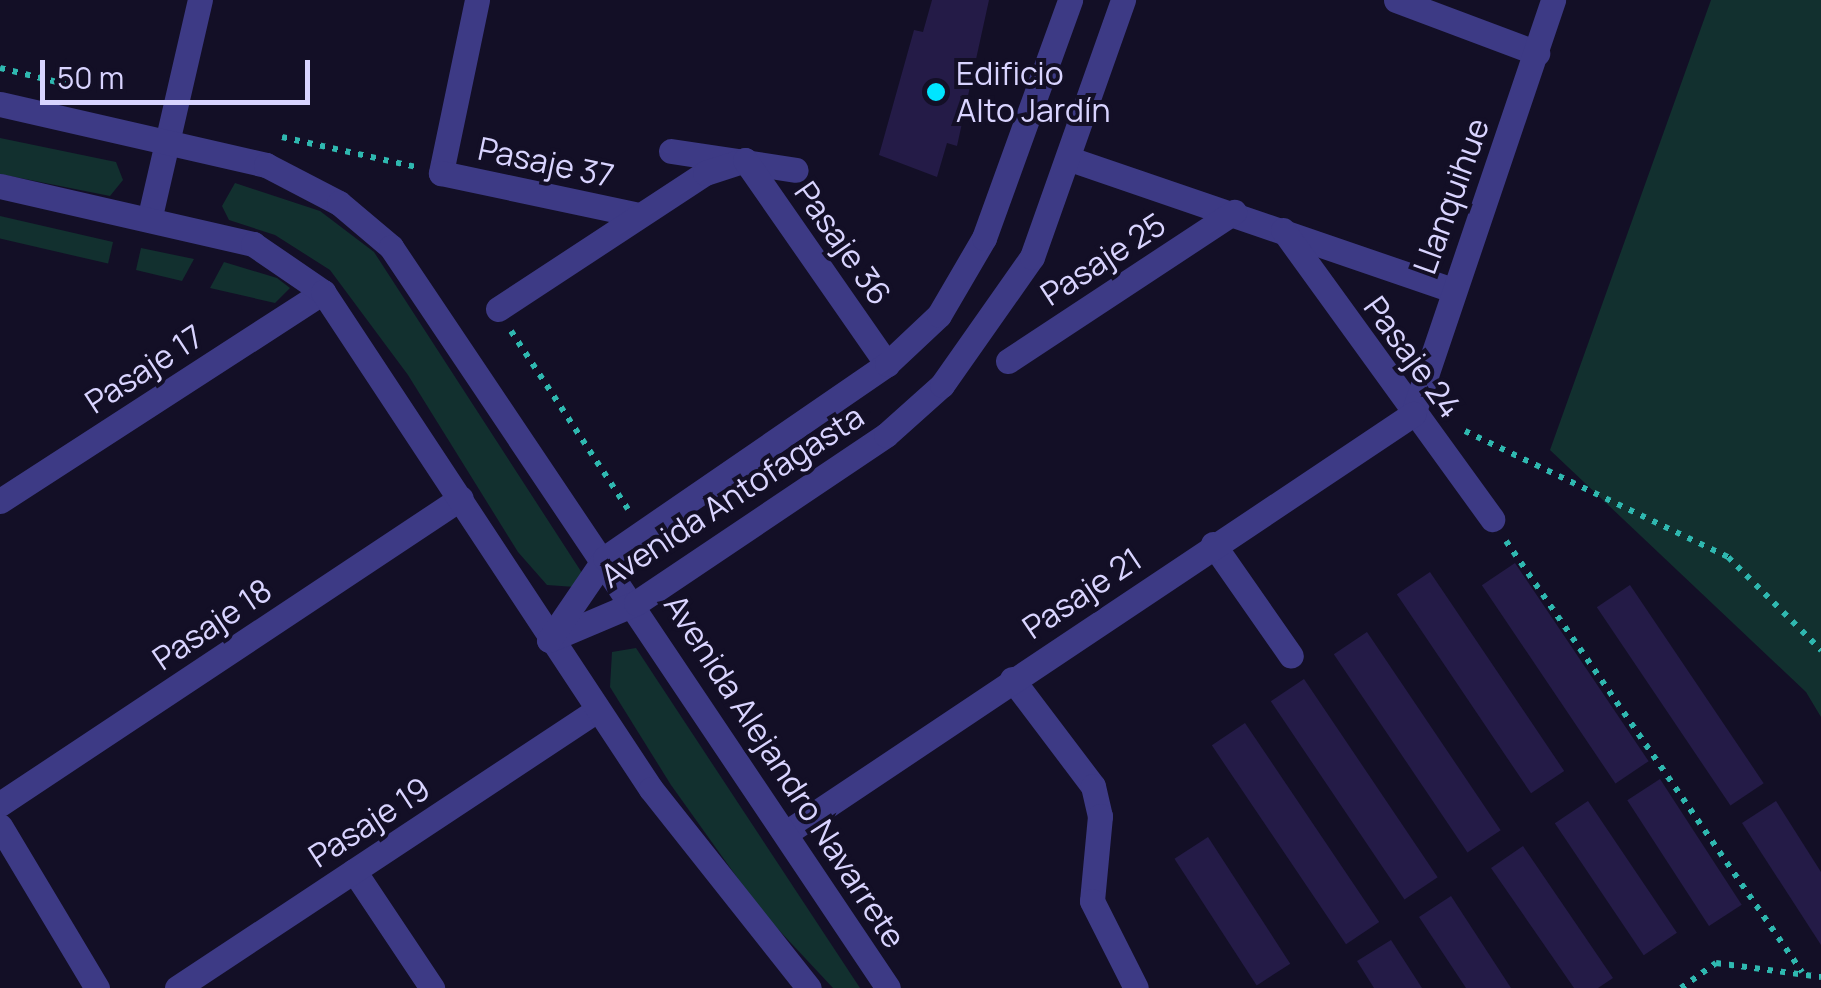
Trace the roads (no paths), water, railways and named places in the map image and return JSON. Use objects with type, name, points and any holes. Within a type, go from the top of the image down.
[{"type":"street","points":[[150,216],[200,0]]},
{"type":"street","name":"Pasaje 37","points":[[477,0],[441,173],[638,215]]},
{"type":"street","name":"Avenida Antofagasta","points":[[550,640],[605,558],[887,364],[940,314],[972,265],[1070,0]]},
{"type":"street","name":"Avenida Antofagasta","points":[[550,640],[636,603],[870,446],[942,385],[1006,303],[1070,158],[1123,0]]},
{"type":"street","points":[[1396,0],[1537,53]]},
{"type":"street","name":"Llanquihue","points":[[1413,414],[1553,0]]},
{"type":"street","name":"Avenida Alejandro Navarrete","points":[[0,104],[266,165],[366,224],[413,274],[789,831],[888,988]]},
{"type":"street","points":[[671,151],[796,170]]},
{"type":"street","name":"Pasaje 25","points":[[1070,158],[1452,290]]},
{"type":"street","name":"Pasaje 37","points":[[498,309],[638,215],[745,160]]},
{"type":"street","name":"Pasaje 36","points":[[745,160],[887,364]]},
{"type":"street","points":[[0,186],[150,216],[278,255],[323,292],[598,710],[802,984]]},
{"type":"street","name":"Pasaje 25","points":[[1008,361],[1234,212]]},
{"type":"street","name":"Pasaje 24","points":[[1284,230],[1492,520]]},
{"type":"street","name":"Pasaje 17","points":[[0,501],[323,292]]},
{"type":"street","name":"Pasaje 21","points":[[789,831],[1213,544],[1413,414]]},
{"type":"street","name":"Pasaje 18","points":[[0,804],[461,498]]},
{"type":"street","points":[[1213,544],[1290,656]]},
{"type":"street","points":[[1012,679],[1093,786],[1100,816],[1092,901],[1136,988]]},
{"type":"street","name":"Pasaje 19","points":[[177,988],[598,710]]},
{"type":"street","points":[[0,826],[98,988]]},
{"type":"street","points":[[354,871],[432,988]]},
{"type":"place","name":"Edificio Alto Jardín","points":[[936,92]]}]
